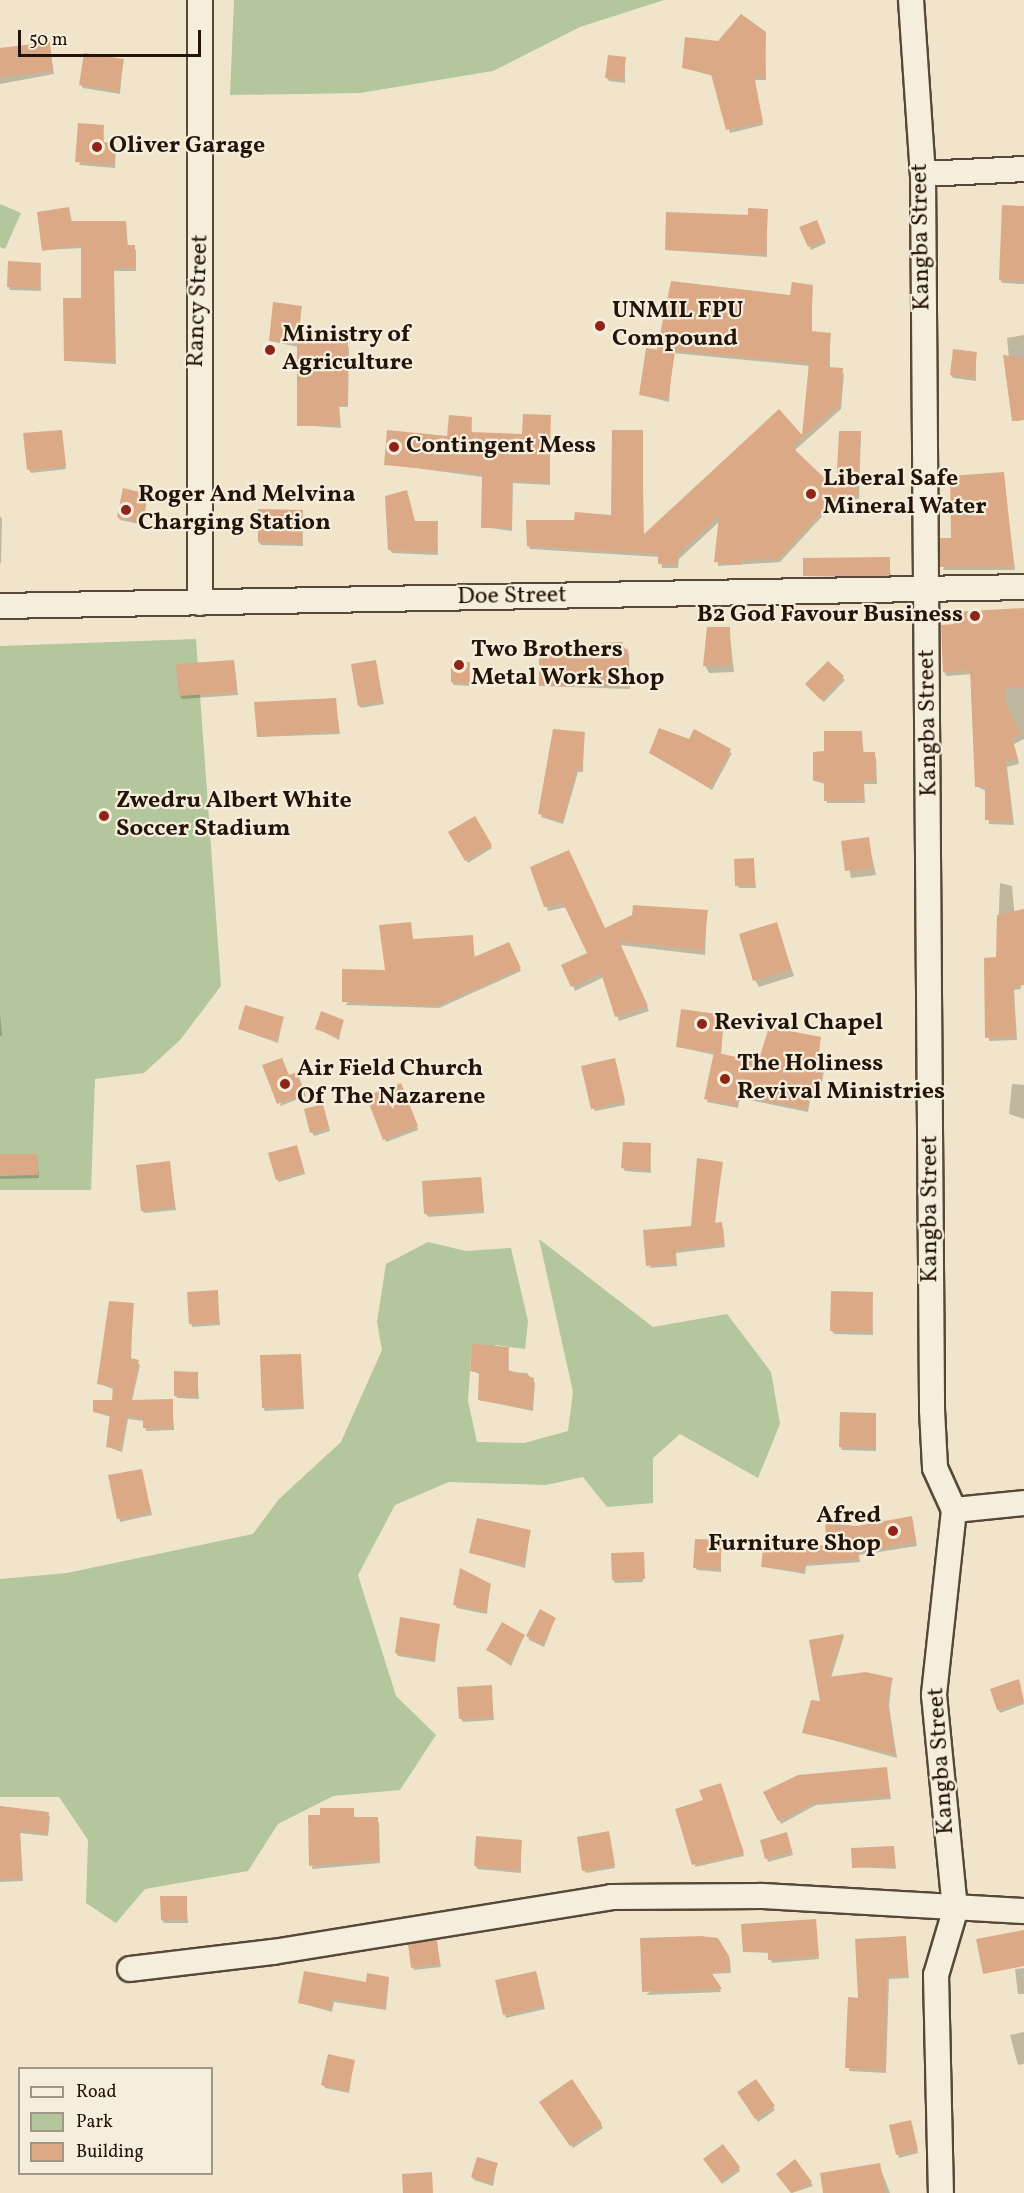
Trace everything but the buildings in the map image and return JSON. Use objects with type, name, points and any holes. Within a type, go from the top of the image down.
[{"type":"street","name":"Rancy Street","points":[[200,603],[201,0]]},
{"type":"street","name":"Kangba Street","points":[[911,0],[923,174],[932,1410],[935,1468],[954,1510],[934,1695],[956,1911],[936,1975],[940,2193]]},
{"type":"street","points":[[923,174],[1024,169]]},
{"type":"street","name":"Doe Street","points":[[0,606],[1024,587]]},
{"type":"street","points":[[954,1510],[1024,1503]]},
{"type":"street","points":[[130,1969],[273,1952],[610,1897],[762,1896],[956,1911],[1024,1911]]},
{"type":"green space","points":[[234,0],[664,0],[580,27],[493,71],[360,93],[230,95]]},
{"type":"green space","points":[[0,204],[21,213],[5,249],[0,247]]},
{"type":"green space","name":"Zwedru Albert White Soccer Stadium","points":[[196,639],[221,986],[180,1040],[144,1073],[95,1079],[91,1190],[0,1190],[0,646]]},
{"type":"green space","points":[[539,1239],[653,1327],[727,1314],[771,1372],[780,1424],[758,1478],[680,1434],[653,1458],[653,1503],[607,1507],[583,1477],[546,1485],[449,1482],[395,1505],[358,1575],[396,1696],[436,1735],[400,1790],[333,1796],[278,1824],[248,1871],[145,1889],[116,1923],[86,1903],[88,1840],[59,1797],[0,1797],[0,1579],[67,1573],[253,1534],[279,1499],[341,1442],[382,1350],[377,1322],[386,1264],[428,1242],[466,1251],[511,1248],[528,1321],[525,1349],[496,1345],[471,1354],[468,1401],[477,1442],[524,1443],[568,1431],[573,1392]]},
{"type":"place","name":"Oliver Garage","points":[[97,147]]},
{"type":"place","name":"UNMIL FPU Compound","points":[[600,326]]},
{"type":"place","name":"Ministry of Agriculture","points":[[270,350]]},
{"type":"place","name":"Contingent Mess","points":[[394,447]]},
{"type":"place","name":"Liberal Safe Mineral Water","points":[[811,494]]},
{"type":"place","name":"Roger And Melvina Charging Station","points":[[126,510]]},
{"type":"place","name":"B2 God Favour Business","points":[[975,616]]},
{"type":"place","name":"Two Brothers Metal Work Shop","points":[[459,665]]},
{"type":"place","name":"Zwedru Albert White Soccer Stadium","points":[[104,816]]},
{"type":"place","name":"Revival Chapel","points":[[702,1024]]},
{"type":"place","name":"The Holiness Revival Ministries","points":[[725,1079]]},
{"type":"place","name":"Air Field Church Of The Nazarene","points":[[285,1084]]},
{"type":"place","name":"Afred Furniture Shop","points":[[893,1531]]}]
